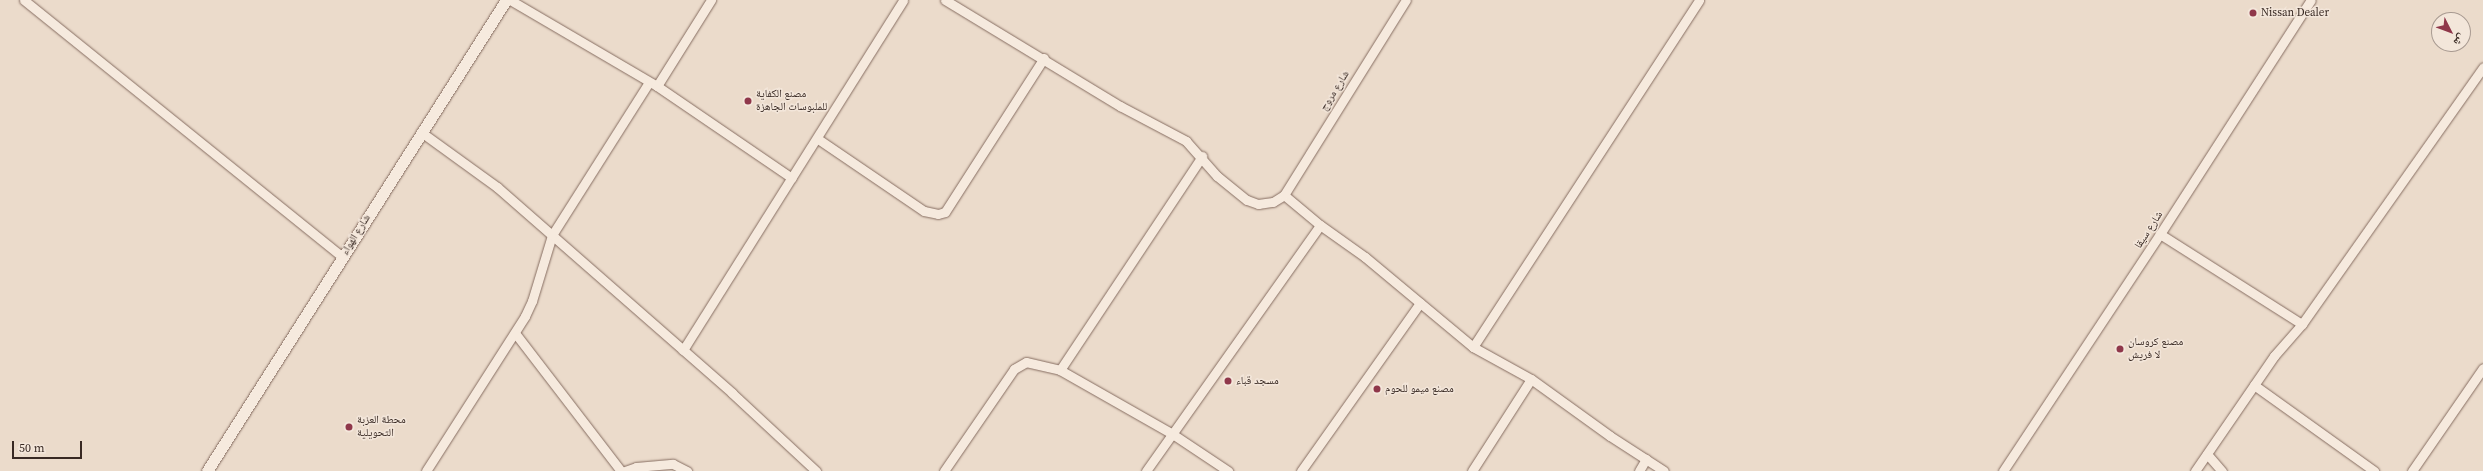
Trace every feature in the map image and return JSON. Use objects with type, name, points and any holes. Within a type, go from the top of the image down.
[{"type":"street","points":[[24,0],[343,257]]},
{"type":"street","name":"شارع الهواء","points":[[207,471],[506,0]]},
{"type":"street","points":[[510,0],[653,84],[792,178]]},
{"type":"street","points":[[426,471],[515,333],[532,301],[552,235],[711,0]]},
{"type":"street","points":[[683,350],[818,139],[903,0]]},
{"type":"street","points":[[947,0],[1044,58],[1120,106],[1186,141],[1202,156],[1217,176],[1247,200],[1258,204],[1274,202],[1284,195],[1320,225],[1366,257],[1473,347],[1531,379],[1664,471]]},
{"type":"street","name":"شارع مروج","points":[[1284,195],[1406,0]]},
{"type":"street","points":[[1473,347],[1699,0]]},
{"type":"street","name":"شارع سيقا","points":[[2002,471],[2160,234],[2311,0]]},
{"type":"street","points":[[818,139],[924,211],[938,214],[945,212],[1044,58]]},
{"type":"street","points":[[2195,471],[2274,356],[2302,324],[2483,67]]},
{"type":"street","points":[[421,132],[497,187],[683,350],[816,471]]},
{"type":"street","points":[[1060,370],[1202,156]]},
{"type":"street","points":[[1146,471],[1171,433],[1320,225]]},
{"type":"street","points":[[2160,234],[2302,324]]},
{"type":"street","points":[[1300,471],[1420,303]]},
{"type":"street","points":[[515,333],[621,471]]},
{"type":"street","points":[[944,471],[1019,364],[1037,363],[1060,370],[1171,433],[1228,471]]},
{"type":"street","points":[[2412,471],[2483,368]]},
{"type":"street","points":[[1472,471],[1531,379]]},
{"type":"street","points":[[2254,385],[2374,471]]},
{"type":"street","points":[[2207,454],[2222,471]]},
{"type":"street","points":[[1639,471],[1646,459]]},
{"type":"street","points":[[625,471],[636,467],[673,464],[687,471]]},
{"type":"place","name":"Nissan Dealer","points":[[2253,13]]},
{"type":"place","name":"مصنع الكفاية للملبوسات الجاهزة","points":[[748,101]]},
{"type":"place","name":"مصنع كروسان لا فريش","points":[[2120,349]]},
{"type":"place","name":"مسجد قباء","points":[[1228,381]]},
{"type":"place","name":"مصنع ميمو للحوم","points":[[1377,389]]},
{"type":"place","name":"محطة العزبة التحويلية","points":[[349,427]]}]
